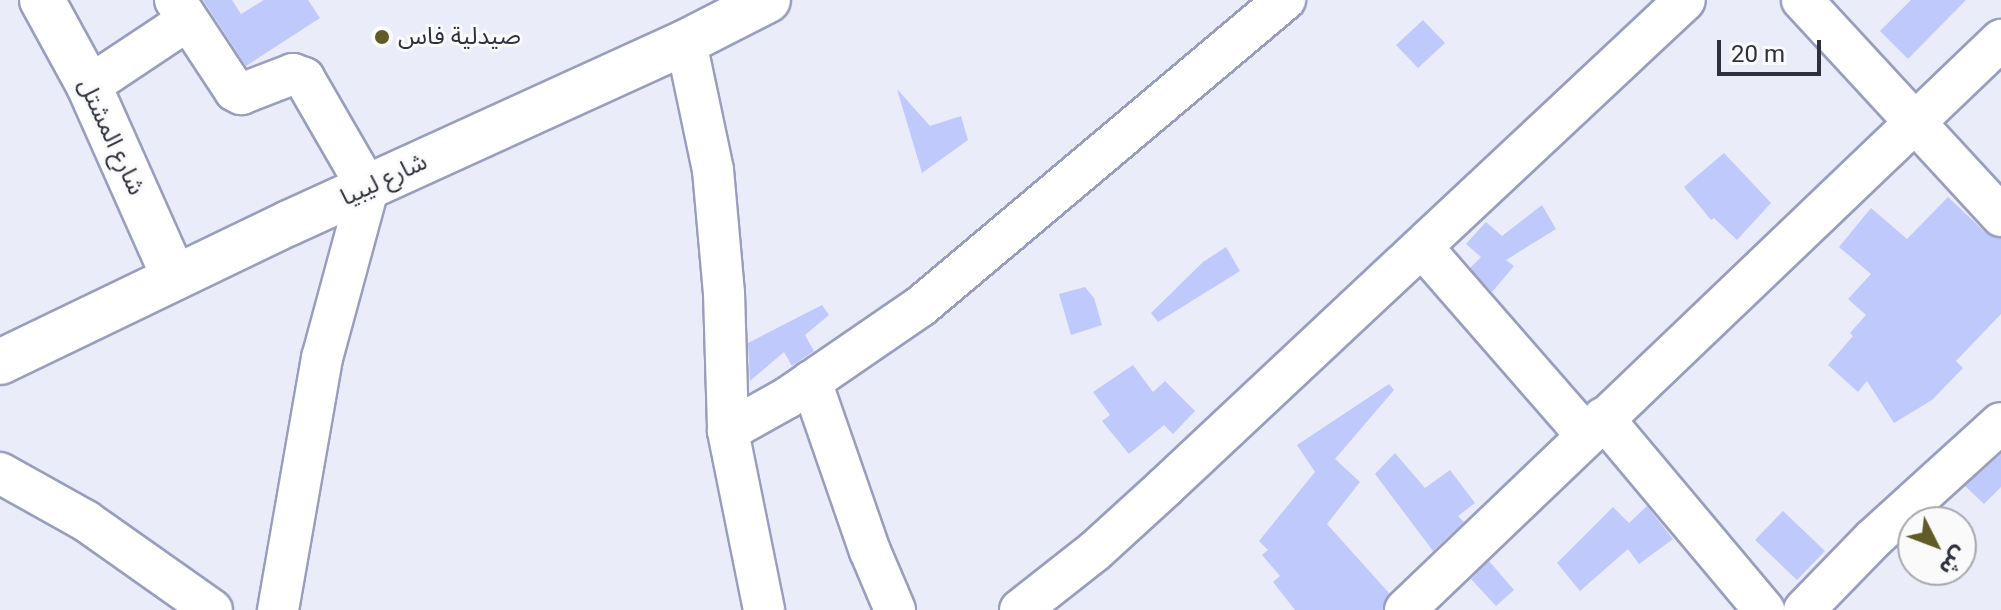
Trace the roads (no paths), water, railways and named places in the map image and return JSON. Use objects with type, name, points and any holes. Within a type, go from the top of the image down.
[{"type":"main road","name":"شارع المشتل","points":[[42,0],[89,86],[174,277]]},
{"type":"main road","name":"شارع ليبيا","points":[[0,362],[174,277],[686,42],[768,0]]},
{"type":"street","points":[[728,431],[811,381],[921,306],[1285,0]]},
{"type":"street","points":[[1020,610],[1095,551],[1685,0]]},
{"type":"street","points":[[1802,0],[2001,216]]},
{"type":"street","points":[[89,86],[181,10],[237,93],[293,74],[304,78],[368,189],[322,358],[278,610]]},
{"type":"street","points":[[1405,610],[2001,40]]},
{"type":"street","points":[[686,42],[713,170],[724,293],[728,431],[764,610]]},
{"type":"street","points":[[1422,247],[1594,426],[1764,610]]},
{"type":"street","points":[[811,381],[844,467],[870,551],[895,610]]},
{"type":"street","points":[[1804,610],[1874,538],[2001,423]]},
{"type":"street","points":[[0,473],[86,521],[212,610]]},
{"type":"place","name":"صيدلية فاس","points":[[382,37]]}]
